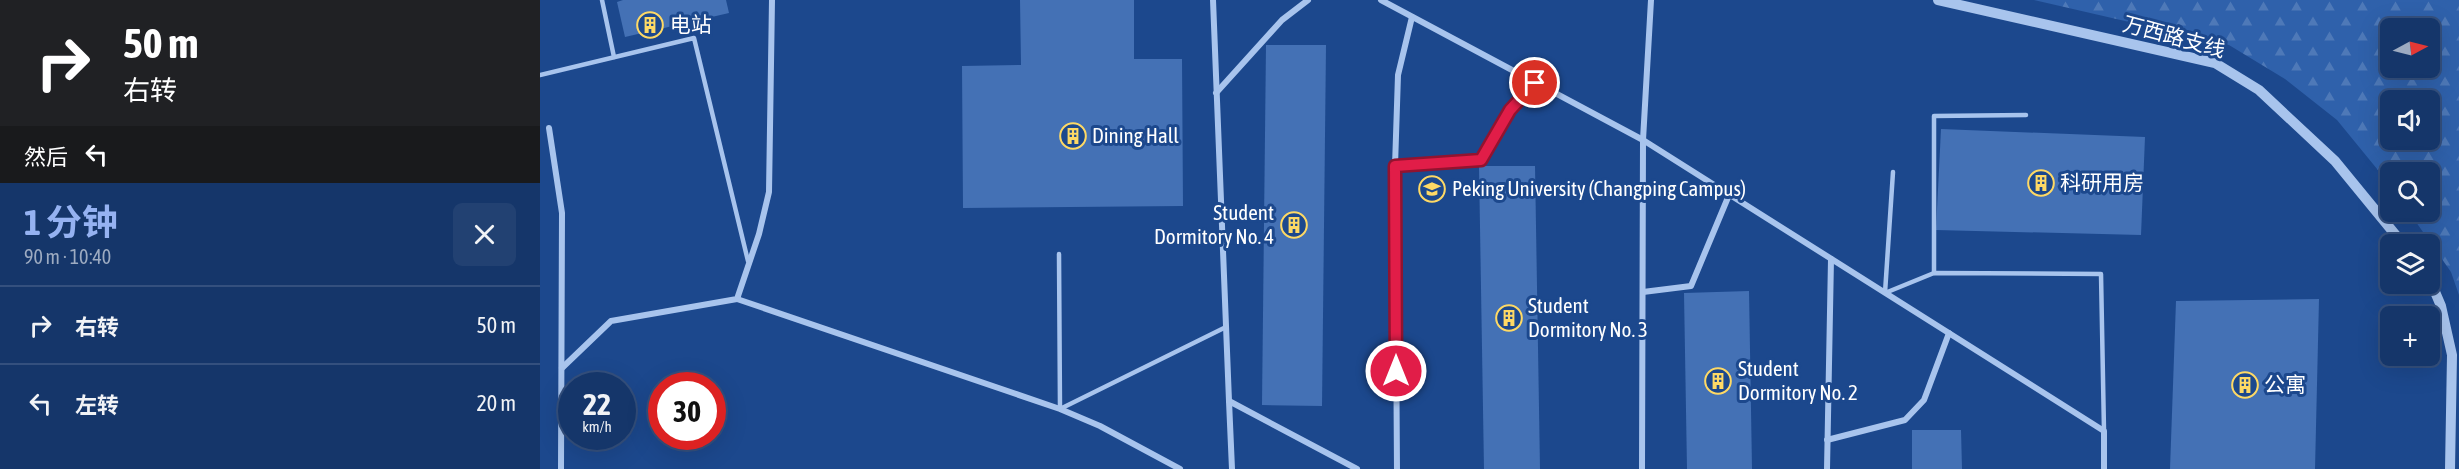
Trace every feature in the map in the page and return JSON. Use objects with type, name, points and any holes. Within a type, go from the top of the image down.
[{"type":"street","points":[[737,299],[759,234],[769,192],[772,0]]},
{"type":"street","points":[[1213,0],[1232,469]]},
{"type":"street","points":[[1216,94],[1282,20],[1308,0]]},
{"type":"street","points":[[1381,0],[1643,140],[2104,431],[2104,469]]},
{"type":"street","points":[[1642,469],[1643,140],[1651,0]]},
{"type":"street","name":"万西路支线","points":[[1938,0],[2215,63],[2259,90],[2335,161],[2395,234]]},
{"type":"street","points":[[1397,469],[1395,166],[1398,75],[1412,17]]},
{"type":"street","points":[[1395,166],[1481,160],[1510,110],[1535,83]]},
{"type":"street","points":[[549,128],[562,213],[561,469]]},
{"type":"street","points":[[1642,292],[1690,286],[1729,195]]},
{"type":"street","points":[[1827,469],[1831,259]]},
{"type":"street","points":[[2436,294],[2441,306],[2452,355],[2450,469]]},
{"type":"street","points":[[562,368],[611,321],[737,299],[1060,409],[1100,426],[1180,469]]},
{"type":"street","points":[[1827,440],[1905,420],[1924,400],[1949,333]]},
{"type":"street","points":[[1230,401],[1358,469]]},
{"type":"lane","points":[[602,0],[614,57]]},
{"type":"lane","points":[[540,75],[694,38],[748,261]]},
{"type":"lane","points":[[1934,273],[1934,116],[2026,115]]},
{"type":"lane","points":[[1893,172],[1885,293],[1934,273],[2101,274],[2104,431]]},
{"type":"lane","points":[[1059,254],[1060,409],[1226,327]]},
{"type":"green space","points":[[2034,0],[2459,0],[2459,295],[2451,272],[2440,256],[2440,234],[2424,234],[2416,222],[2440,222],[2440,162],[2380,162],[2380,173],[2337,120],[2285,79],[2229,45]]},
{"type":"building","name":"电站","points":[[623,0],[726,0],[729,13],[625,37],[617,2]]},
{"type":"building","name":"Dining Hall","points":[[1020,0],[1134,0],[1134,59],[1182,59],[1183,206],[963,208],[962,66],[1021,65]]},
{"type":"building","name":"Student Dormitory No. 4","points":[[1266,45],[1326,45],[1322,406],[1262,405]]},
{"type":"building","name":"科研用房","points":[[1941,129],[2145,137],[2141,235],[1936,230]]},
{"type":"building","name":"Student Dormitory No. 3","points":[[1479,166],[1535,166],[1540,469],[1484,469]]},
{"type":"building","name":"Student Dormitory No. 2","points":[[1749,291],[1752,469],[1687,469],[1684,293]]},
{"type":"building","name":"公寓","points":[[2319,299],[2315,469],[2170,469],[2176,301]]},
{"type":"building","points":[[1912,430],[1961,430],[1962,469],[1912,469]]},
{"type":"place","name":"电站","points":[[650,25]]},
{"type":"place","name":"Dining Hall","points":[[1073,136]]},
{"type":"place","name":"科研用房","points":[[2041,183]]},
{"type":"place","name":"Peking University (Changping Campus)","points":[[1432,189]]},
{"type":"place","name":"Student Dormitory No. 4","points":[[1294,225]]},
{"type":"place","name":"Student Dormitory No. 3","points":[[1509,318]]},
{"type":"place","name":"Student Dormitory No. 2","points":[[1718,381]]},
{"type":"place","name":"公寓","points":[[2245,385]]},
{"type":"route","points":[[1396,371],[1395,166],[1481,160],[1510,110],[1535,83]]}]
